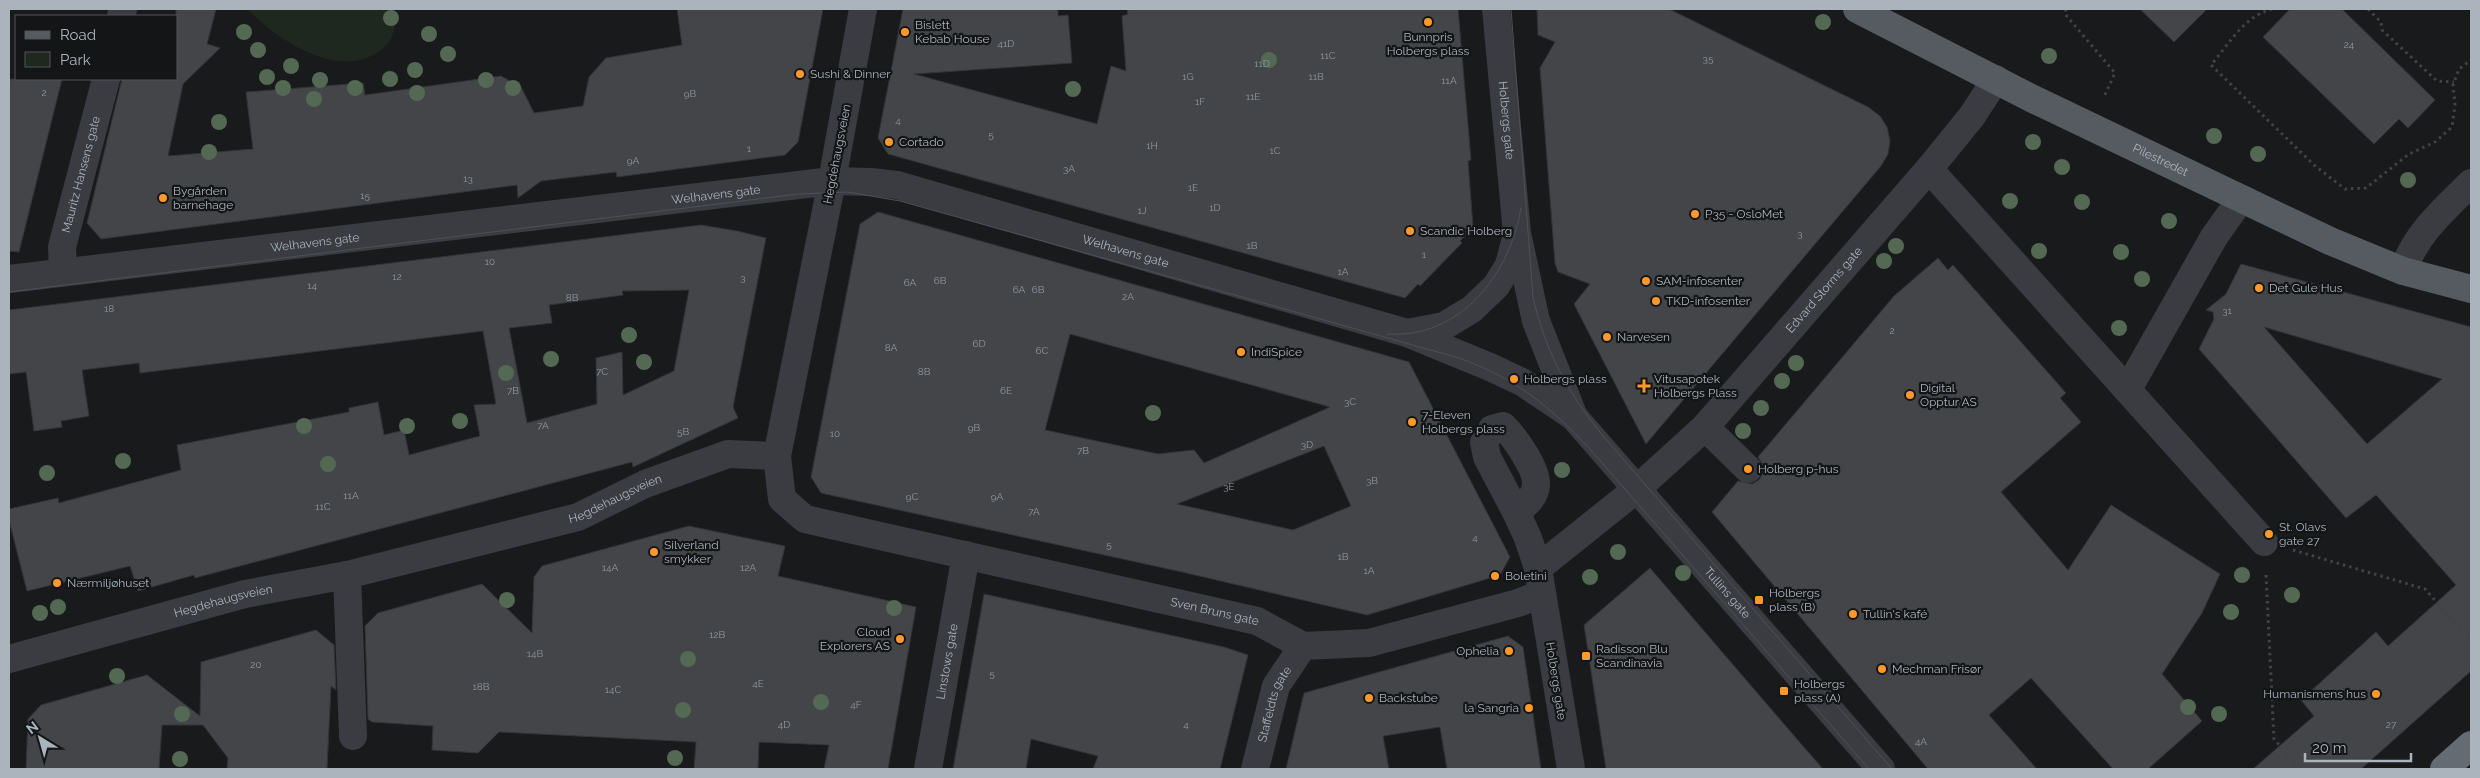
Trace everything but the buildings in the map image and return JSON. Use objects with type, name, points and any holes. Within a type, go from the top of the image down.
[{"type":"main road","name":"Pilestredet","points":[[1857,9],[1996,79],[2330,241],[2403,271],[2471,289]]},
{"type":"street","name":"Hegdehaugsveien","points":[[9,659],[245,594],[347,575],[578,517],[645,484],[728,454],[777,456],[832,181],[863,9]]},
{"type":"street","name":"Holbergs gate","points":[[1496,9],[1517,233]]},
{"type":"street","name":"Edvard Storms gate","points":[[1638,488],[1705,427],[1929,169],[1972,116],[1996,79]]},
{"type":"street","name":"Mauritz Hansens gate","points":[[63,272],[62,247],[106,80]]},
{"type":"street","points":[[1929,169],[2264,542]]},
{"type":"street","name":"Welhavens gate","points":[[9,279],[832,181],[871,182],[897,185],[1407,333]]},
{"type":"street","points":[[2403,271],[2409,255],[2418,240],[2471,183]]},
{"type":"street","points":[[2128,390],[2214,237],[2241,199]]},
{"type":"street","points":[[1407,333],[1444,326],[1472,309],[1496,286],[1509,265],[1517,233]]},
{"type":"street","points":[[1517,233],[1536,321],[1574,417]]},
{"type":"street","points":[[1407,333],[1522,382],[1574,417]]},
{"type":"street","name":"Tullins gate","points":[[1574,417],[1638,488],[1881,769]]},
{"type":"street","points":[[1705,427],[1748,469]]},
{"type":"street","name":"Sven Bruns gate","points":[[777,456],[782,500],[805,520],[966,554],[1257,621],[1303,646]]},
{"type":"street","points":[[1303,646],[1369,643],[1518,602],[1638,488]]},
{"type":"street","name":"Holbergs gate","points":[[1516,512],[1528,538],[1540,581],[1571,769]]},
{"type":"street","name":"Linstows gate","points":[[928,769],[966,554]]},
{"type":"street","points":[[347,575],[353,736]]},
{"type":"street","name":"Staffeldts gate","points":[[1255,769],[1276,686],[1303,646]]},
{"type":"path","points":[[2066,9],[2065,14],[2115,73],[2103,99]]},
{"type":"path","points":[[2272,9],[2264,11],[2242,25],[2210,65],[2314,166],[2345,189],[2366,188],[2409,154],[2435,142],[2452,127],[2455,105],[2454,82],[2459,69],[2471,60]]},
{"type":"path","points":[[2368,9],[2380,22],[2382,30],[2437,81],[2454,82]]},
{"type":"path","points":[[2300,769],[2274,739],[2264,542],[2425,589],[2471,641]]},
{"type":"green space","points":[[247,9],[395,9],[395,23],[390,40],[381,50],[359,60],[341,61],[324,58],[289,42],[273,32]]},
{"type":"tram line","points":[[1511,9],[1533,297],[1544,336],[1560,372],[1580,405],[1604,437],[1892,769]]},
{"type":"tram line","points":[[9,292],[798,194],[848,192],[900,201],[1459,358],[1480,366],[1515,384],[1545,406],[1590,449],[1869,769]]},
{"type":"tram line","points":[[1387,334],[1414,333],[1438,326],[1459,314],[1478,298],[1506,256],[1515,233],[1521,208]]},
{"type":"place","name":"Bunnpris Holbergs plass","points":[[1428,22]]},
{"type":"place","name":"Bislett Kebab House","points":[[905,32]]},
{"type":"place","name":"Sushi & Dinner","points":[[800,74]]},
{"type":"place","name":"Cortado","points":[[889,142]]},
{"type":"place","name":"Bygården barnehage","points":[[163,198]]},
{"type":"place","name":"P35 - OsloMet","points":[[1695,214]]},
{"type":"place","name":"Scandic Holberg","points":[[1410,231]]},
{"type":"place","name":"SAM-infosenter","points":[[1646,281]]},
{"type":"place","name":"Det Gule Hus","points":[[2259,288]]},
{"type":"place","name":"TKD-infosenter","points":[[1656,301]]},
{"type":"place","name":"Narvesen","points":[[1607,337]]},
{"type":"place","name":"IndiSpice","points":[[1241,352]]},
{"type":"place","name":"Holbergs plass","points":[[1514,379]]},
{"type":"place","name":"Vitusapotek Holbergs Plass","points":[[1644,386]]},
{"type":"place","name":"Digital Opptur AS","points":[[1910,395]]},
{"type":"place","name":"7-Eleven Holbergs plass","points":[[1412,422]]},
{"type":"place","name":"Holberg p-hus","points":[[1748,469]]},
{"type":"place","name":"St. Olavs gate 27","points":[[2269,534]]},
{"type":"place","name":"Silverland smykker","points":[[654,552]]},
{"type":"place","name":"Boletini","points":[[1495,576]]},
{"type":"place","name":"Nærmiljøhuset","points":[[57,583]]},
{"type":"place","name":"Holbergs plass (B)","points":[[1759,600]]},
{"type":"place","name":"Tullin's kafé","points":[[1853,614]]},
{"type":"place","name":"Cloud Explorers AS","points":[[900,639]]},
{"type":"place","name":"Ophelia","points":[[1509,651]]},
{"type":"place","name":"Radisson Blu Scandinavia","points":[[1586,656]]},
{"type":"place","name":"Mechman Frisør","points":[[1882,669]]},
{"type":"place","name":"Holbergs plass (A)","points":[[1784,691]]},
{"type":"place","name":"Humanismens hus","points":[[2376,694]]},
{"type":"place","name":"Backstube","points":[[1369,698]]},
{"type":"place","name":"la Sangria","points":[[1529,708]]}]
